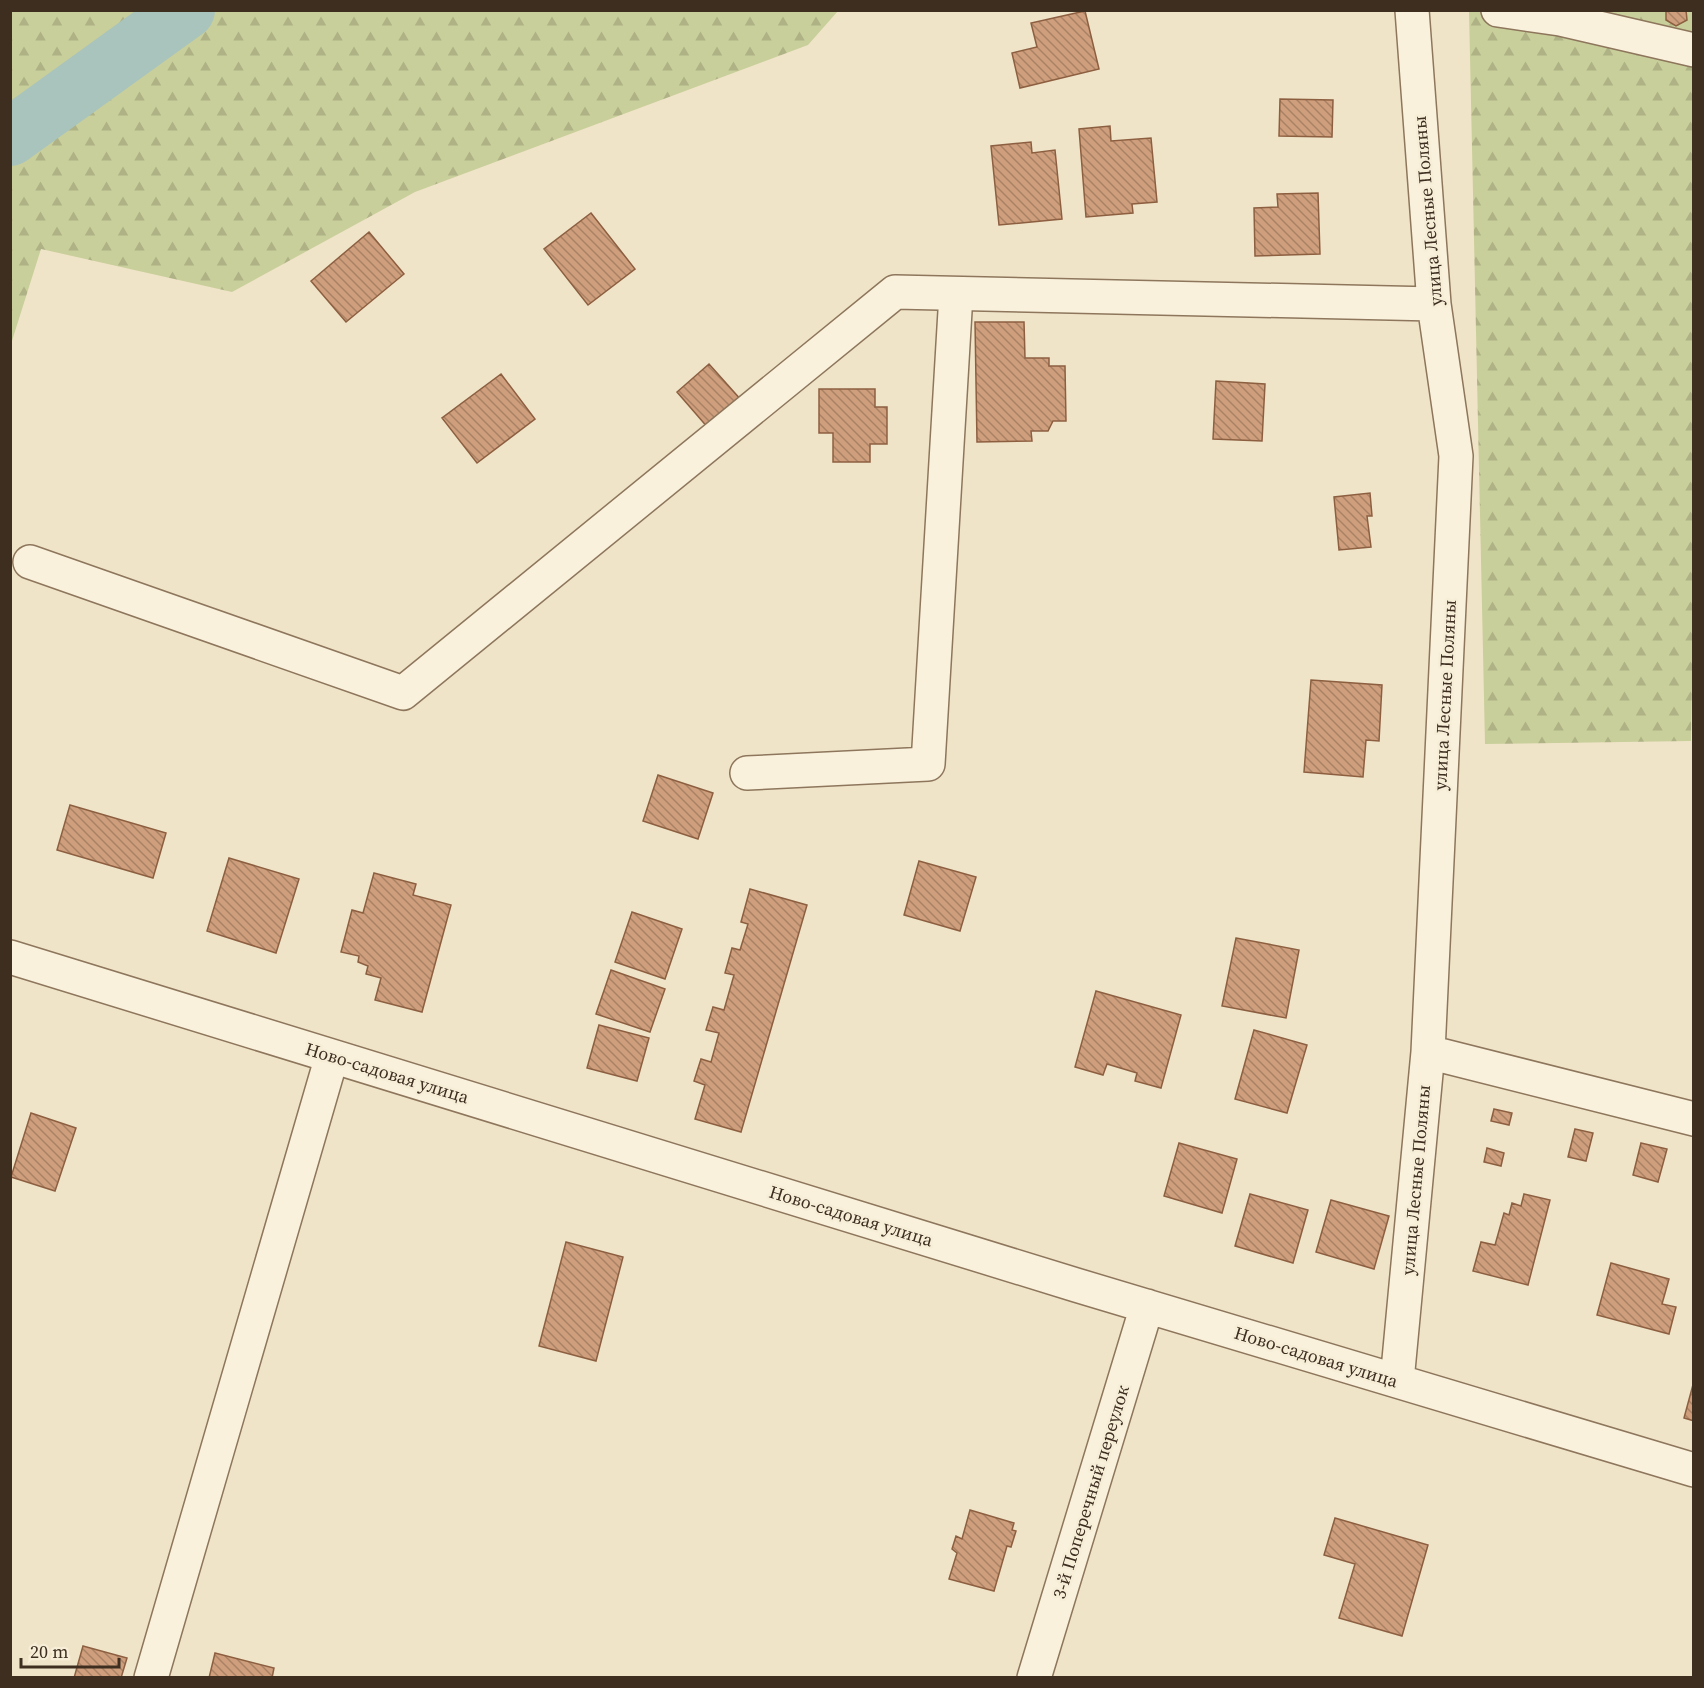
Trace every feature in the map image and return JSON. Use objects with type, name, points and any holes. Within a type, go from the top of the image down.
[{"type":"street","name":"улица Лесные Поляны","points":[[1397,1381],[1428,1052],[1456,456],[1434,304],[1412,10]]},
{"type":"street","points":[[1498,10],[1560,19],[1694,50]]},
{"type":"street","points":[[30,562],[404,693],[896,292],[1434,304]]},
{"type":"street","points":[[747,773],[928,764],[956,294]]},
{"type":"street","name":"Ново-садовая улица","points":[[10,957],[1147,1306],[1694,1470]]},
{"type":"street","points":[[1428,1052],[1694,1119]]},
{"type":"street","points":[[151,1677],[332,1056]]},
{"type":"street","name":"3-й Поперечный переулок","points":[[1034,1677],[1147,1306]]},
{"type":"green space","points":[[11,10],[838,11],[808,45],[415,192],[232,292],[41,249],[11,344]]},
{"type":"green space","points":[[1469,11],[1693,11],[1694,575],[1691,741],[1485,744]]},
{"type":"building","points":[[1666,10],[1686,10],[1687,20],[1676,26],[1666,20]]},
{"type":"building","points":[[1085,11],[1099,69],[1020,88],[1012,53],[1037,47],[1031,23]]},
{"type":"building","points":[[1280,99],[1333,100],[1332,137],[1279,136]]},
{"type":"building","points":[[1110,126],[1111,141],[1151,138],[1157,202],[1132,204],[1133,213],[1086,217],[1079,129]]},
{"type":"building","points":[[1031,142],[1032,153],[1055,150],[1062,219],[999,225],[991,146]]},
{"type":"building","points":[[1318,193],[1320,254],[1255,256],[1254,208],[1278,207],[1277,194]]},
{"type":"building","points":[[591,213],[635,269],[588,305],[544,249]]},
{"type":"building","points":[[369,232],[404,274],[346,322],[311,281]]},
{"type":"building","points":[[975,322],[1024,322],[1025,358],[1049,358],[1049,366],[1065,366],[1066,421],[1053,421],[1048,431],[1031,431],[1032,441],[977,442]]},
{"type":"building","points":[[709,364],[742,401],[709,429],[677,392]]},
{"type":"building","points":[[501,374],[535,419],[477,463],[442,418]]},
{"type":"building","points":[[1216,381],[1265,384],[1262,441],[1213,439]]},
{"type":"building","points":[[819,389],[875,389],[875,407],[887,407],[887,444],[870,444],[870,462],[833,462],[833,433],[819,433]]},
{"type":"building","points":[[1370,493],[1372,516],[1367,516],[1371,547],[1339,550],[1334,497]]},
{"type":"building","points":[[1311,680],[1382,685],[1379,741],[1366,740],[1363,777],[1304,772]]},
{"type":"building","points":[[658,775],[713,793],[698,839],[643,821]]},
{"type":"building","points":[[70,805],[166,833],[153,878],[57,850]]},
{"type":"building","points":[[229,858],[299,879],[276,953],[207,931]]},
{"type":"building","points":[[919,861],[976,877],[960,931],[904,915]]},
{"type":"building","points":[[374,873],[416,884],[413,895],[451,905],[422,1012],[375,1000],[381,978],[366,974],[368,966],[358,962],[359,956],[341,952],[352,910],[363,913]]},
{"type":"building","points":[[750,889],[807,905],[741,1132],[695,1119],[705,1085],[694,1081],[701,1059],[711,1062],[719,1033],[706,1030],[713,1007],[724,1010],[734,975],[725,973],[732,948],[740,950],[748,924],[741,922]]},
{"type":"building","points":[[632,912],[682,929],[665,979],[615,962]]},
{"type":"building","points":[[1236,938],[1299,950],[1286,1018],[1222,1006]]},
{"type":"building","points":[[611,970],[665,989],[650,1032],[596,1014]]},
{"type":"building","points":[[1096,991],[1181,1015],[1161,1088],[1135,1081],[1137,1073],[1107,1064],[1103,1075],[1075,1067]]},
{"type":"building","points":[[599,1025],[649,1038],[637,1081],[587,1068]]},
{"type":"building","points":[[1254,1030],[1307,1045],[1287,1113],[1235,1099]]},
{"type":"building","points":[[1494,1109],[1512,1113],[1509,1125],[1491,1121]]},
{"type":"building","points":[[31,1113],[76,1128],[55,1191],[11,1177]]},
{"type":"building","points":[[1575,1129],[1593,1133],[1586,1161],[1568,1157]]},
{"type":"building","points":[[1179,1143],[1237,1159],[1222,1213],[1164,1196]]},
{"type":"building","points":[[1641,1143],[1667,1149],[1658,1182],[1633,1175]]},
{"type":"building","points":[[1487,1148],[1504,1153],[1501,1166],[1484,1162]]},
{"type":"building","points":[[1250,1194],[1308,1210],[1293,1263],[1235,1246]]},
{"type":"building","points":[[1524,1194],[1550,1200],[1528,1285],[1473,1271],[1481,1242],[1495,1245],[1504,1213],[1509,1215],[1512,1203],[1521,1206]]},
{"type":"building","points":[[1331,1200],[1389,1216],[1374,1269],[1316,1252]]},
{"type":"building","points":[[566,1242],[623,1257],[596,1361],[539,1346]]},
{"type":"building","points":[[1611,1263],[1669,1279],[1662,1304],[1676,1307],[1669,1334],[1597,1315]]},
{"type":"building","points":[[1694,1381],[1694,1421],[1684,1418]]},
{"type":"building","points":[[970,1510],[1014,1523],[1012,1530],[1016,1531],[1011,1547],[1007,1546],[994,1591],[949,1579],[957,1553],[952,1549],[956,1536],[962,1539]]},
{"type":"building","points":[[1335,1518],[1428,1545],[1402,1636],[1339,1618],[1355,1564],[1324,1555]]},
{"type":"building","points":[[83,1646],[127,1658],[121,1678],[74,1678]]},
{"type":"building","points":[[215,1653],[274,1668],[272,1678],[209,1678]]},
{"type":"waterway","points":[[10,137],[186,10]]}]
